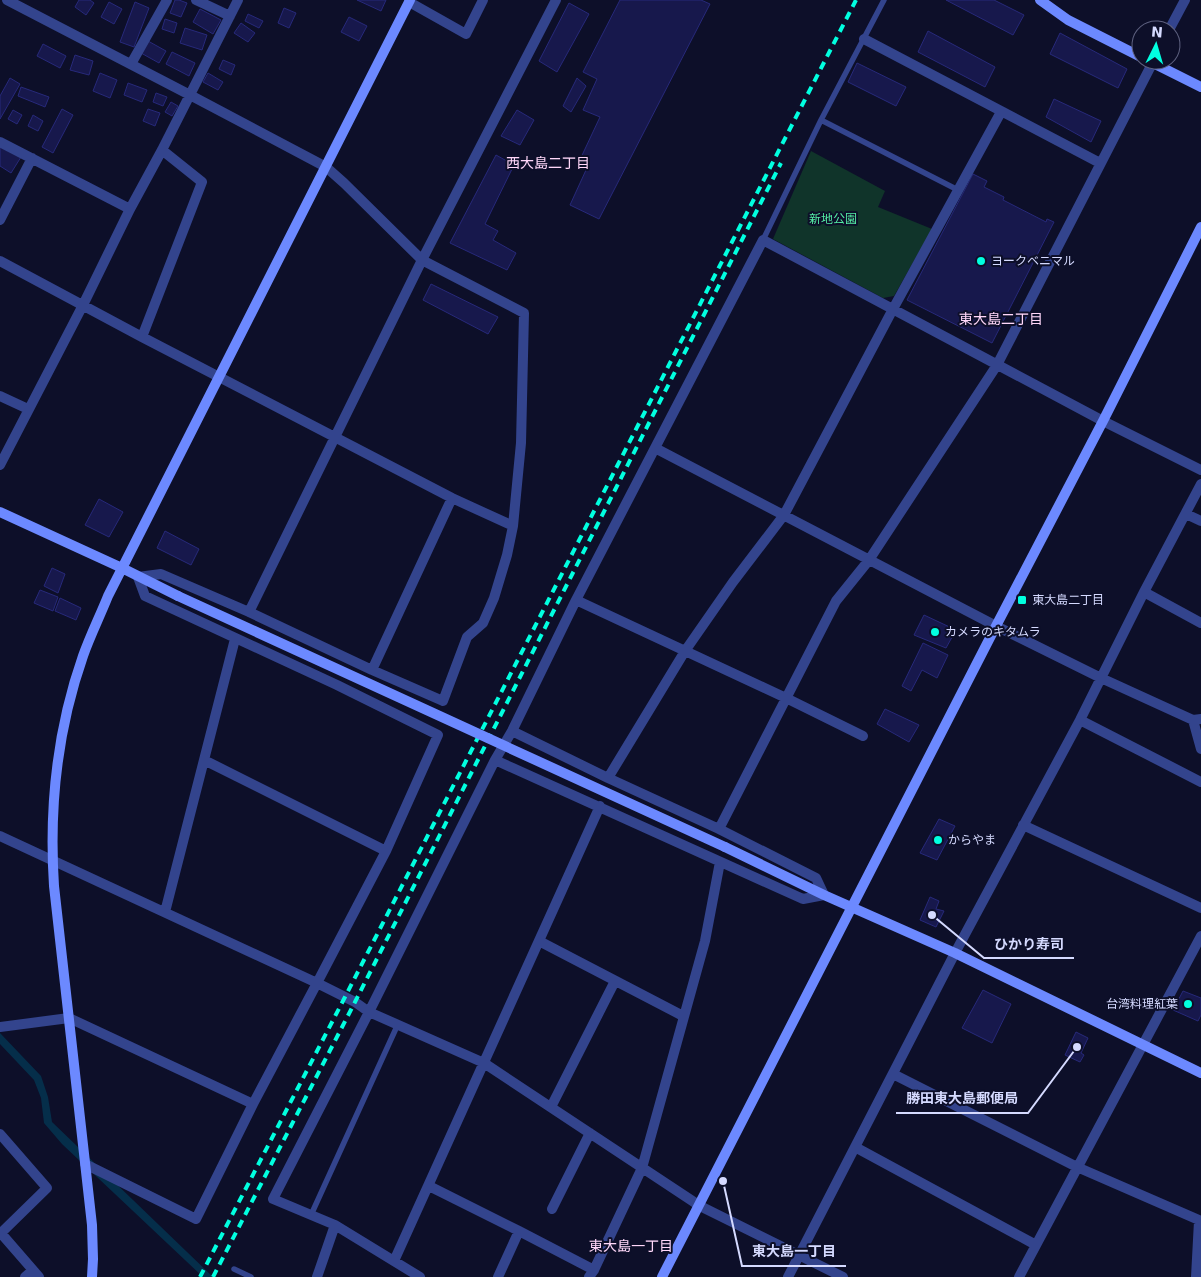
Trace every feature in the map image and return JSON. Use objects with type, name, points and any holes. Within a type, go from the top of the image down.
[{"type":"street","points":[[7,0],[326,167],[422,260],[524,313],[521,443],[513,526],[507,555],[494,598],[483,623],[467,637],[443,701],[161,574],[138,577]]},
{"type":"street","points":[[131,64],[167,0]]},
{"type":"street","points":[[196,0],[230,16]]},
{"type":"street","points":[[0,465],[238,0]]},
{"type":"street","points":[[92,1277],[92,1225],[52,859],[52,826],[60,744],[83,656],[108,596],[409,1],[466,34],[483,0]]},
{"type":"street","points":[[249,612],[422,260],[556,0]]},
{"type":"street","points":[[1040,0],[1068,20],[1131,52]]},
{"type":"street","points":[[1174,20],[1185,0]]},
{"type":"street","points":[[864,40],[1100,163]]},
{"type":"street","points":[[719,829],[836,602],[869,560],[997,364],[1146,70]]},
{"type":"street","points":[[1168,70],[1201,87]]},
{"type":"street","points":[[608,778],[685,651],[733,582],[784,515],[893,309],[1001,112]]},
{"type":"street","points":[[0,142],[130,208]]},
{"type":"street","points":[[142,337],[202,182],[162,150]]},
{"type":"street","points":[[0,220],[32,158]]},
{"type":"street","points":[[662,1277],[1201,227]]},
{"type":"street","points":[[420,1277],[335,1225],[272,1199],[369,1012],[495,760],[512,732],[576,600],[763,240],[1103,421],[1201,470]]},
{"type":"street","points":[[0,261],[452,498],[513,526]]},
{"type":"street","points":[[0,396],[28,409]]},
{"type":"street","points":[[656,448],[996,626],[1101,678],[1197,719],[1201,749]]},
{"type":"street","points":[[788,1277],[955,953],[1080,720],[1201,484]]},
{"type":"street","points":[[372,670],[452,498]]},
{"type":"street","points":[[0,512],[178,596],[725,847],[824,895],[955,953],[1201,1073]]},
{"type":"street","points":[[1186,514],[1201,521]]},
{"type":"street","points":[[85,1164],[196,1219],[253,1104],[386,851],[438,735],[145,596],[138,577]]},
{"type":"street","points":[[1144,592],[1201,623]]},
{"type":"street","points":[[576,600],[863,736]]},
{"type":"street","points":[[166,912],[235,639]]},
{"type":"street","points":[[1080,720],[1201,782]]},
{"type":"street","points":[[512,732],[719,829],[816,878],[824,895]]},
{"type":"street","points":[[204,760],[386,851]]},
{"type":"street","points":[[495,760],[803,899],[824,895]]},
{"type":"street","points":[[394,1261],[600,806]]},
{"type":"street","points":[[1023,825],[1201,908]]},
{"type":"street","points":[[0,836],[318,983],[355,1002],[369,1012],[484,1063],[700,1206],[843,1277]]},
{"type":"street","points":[[429,1186],[519,1231],[592,1274],[642,1168],[683,1016],[706,941],[720,862]]},
{"type":"street","points":[[1019,1277],[1201,936]]},
{"type":"street","points":[[539,941],[683,1016]]},
{"type":"street","points":[[551,1107],[615,980]]},
{"type":"street","points":[[1,1026],[69,1018],[253,1104]]},
{"type":"street","points":[[893,1074],[1078,1167],[1200,1221],[1196,1277]]},
{"type":"street","points":[[552,1209],[590,1133]]},
{"type":"street","points":[[0,1134],[47,1188],[0,1232],[33,1275]]},
{"type":"street","points":[[855,1147],[1036,1245]]},
{"type":"street","points":[[317,1277],[335,1225]]},
{"type":"street","points":[[498,1277],[519,1231]]},
{"type":"lane","points":[[763,240],[821,120],[884,0]]},
{"type":"lane","points":[[821,120],[958,190]]},
{"type":"lane","points":[[311,1215],[398,1024]]},
{"type":"lane","points":[[234,1269],[251,1277]]},
{"type":"green space","name":"新地公園","points":[[811,151],[885,191],[878,207],[932,229],[894,296],[883,298],[773,239]]},
{"type":"water","points":[[0,1033],[41,1076],[48,1097],[52,1122],[213,1277],[203,1277],[62,1144],[44,1123],[41,1098],[34,1080],[0,1044]]},
{"type":"building","points":[[79,0],[90,0],[94,3],[86,15],[75,7]]},
{"type":"building","points":[[175,0],[187,3],[181,17],[170,13]]},
{"type":"building","points":[[357,0],[386,0],[381,11]]},
{"type":"building","points":[[620,0],[701,0],[710,4],[599,219],[570,205],[586,170],[577,166],[600,117],[583,110],[597,79],[583,72]]},
{"type":"building","points":[[946,0],[994,0],[1024,15],[1013,35]]},
{"type":"building","points":[[109,2],[122,9],[114,24],[101,17]]},
{"type":"building","points":[[135,2],[149,8],[134,47],[120,42]]},
{"type":"building","points":[[569,3],[589,14],[557,72],[539,61]]},
{"type":"building","points":[[284,8],[296,13],[289,28],[278,23]]},
{"type":"building","points":[[200,9],[221,20],[213,34],[193,22]]},
{"type":"building","points":[[248,14],[263,21],[259,28],[245,21]]},
{"type":"building","points":[[349,17],[367,26],[359,41],[341,32]]},
{"type":"building","points":[[165,19],[177,23],[174,33],[162,29]]},
{"type":"building","points":[[241,23],[255,33],[248,42],[234,33]]},
{"type":"building","points":[[185,28],[207,35],[202,50],[180,43]]},
{"type":"building","points":[[928,31],[995,67],[985,87],[918,52]]},
{"type":"building","points":[[1060,33],[1127,69],[1118,88],[1050,54]]},
{"type":"building","points":[[148,41],[166,51],[159,63],[141,53]]},
{"type":"building","points":[[43,44],[66,56],[60,68],[37,56]]},
{"type":"building","points":[[172,52],[195,63],[189,76],[166,64]]},
{"type":"building","points":[[75,55],[93,61],[89,75],[70,70]]},
{"type":"building","points":[[223,60],[235,65],[231,75],[219,69]]},
{"type":"building","points":[[857,63],[906,87],[896,106],[848,82]]},
{"type":"building","points":[[100,73],[117,80],[110,98],[93,91]]},
{"type":"building","points":[[208,73],[223,82],[218,90],[203,82]]},
{"type":"building","points":[[10,78],[20,84],[0,119],[0,96]]},
{"type":"building","points":[[577,78],[586,86],[571,112],[563,106]]},
{"type":"building","points":[[128,83],[147,90],[142,102],[124,95]]},
{"type":"building","points":[[21,87],[49,97],[45,107],[18,96]]},
{"type":"building","points":[[156,93],[167,97],[163,106],[153,102]]},
{"type":"building","points":[[1054,99],[1101,121],[1091,142],[1046,117]]},
{"type":"building","points":[[171,102],[178,106],[172,116],[165,112]]},
{"type":"building","points":[[62,109],[73,115],[53,153],[42,147]]},
{"type":"building","points":[[148,109],[160,113],[155,126],[143,121]]},
{"type":"building","points":[[13,110],[22,115],[17,124],[8,119]]},
{"type":"building","points":[[517,110],[534,120],[520,145],[501,136]]},
{"type":"building","points":[[33,115],[43,121],[38,131],[28,126]]},
{"type":"building","points":[[0,145],[21,157],[11,173],[0,166]]},
{"type":"building","points":[[496,155],[514,165],[485,224],[498,231],[493,240],[516,253],[507,270],[450,243]]},
{"type":"building","name":"ヨークベニマル","points":[[973,174],[987,181],[984,187],[1004,197],[1003,200],[1046,222],[1047,219],[1054,222],[992,343],[907,300]]},
{"type":"building","points":[[431,284],[498,317],[488,334],[423,300]]},
{"type":"building","points":[[99,499],[123,512],[109,537],[85,525]]},
{"type":"building","points":[[165,531],[199,549],[191,565],[157,548]]},
{"type":"building","points":[[52,568],[65,574],[58,593],[44,586]]},
{"type":"building","points":[[40,590],[58,597],[53,611],[34,603]]},
{"type":"building","points":[[60,598],[81,608],[76,620],[55,611]]},
{"type":"building","name":"カメラのキタムラ","points":[[924,615],[956,630],[946,648],[914,635]]},
{"type":"building","points":[[923,643],[948,655],[937,678],[922,670],[911,691],[902,686]]},
{"type":"building","points":[[885,709],[919,725],[909,742],[877,724]]},
{"type":"building","name":"からやま","points":[[939,819],[955,826],[937,860],[920,853]]},
{"type":"building","points":[[930,897],[939,901],[936,909],[944,911],[936,927],[920,920]]},
{"type":"building","points":[[983,990],[1011,1004],[992,1043],[962,1028]]},
{"type":"building","name":"台湾料理紅葉","points":[[1183,991],[1201,998],[1201,1015],[1198,1021],[1173,1010]]},
{"type":"building","points":[[1076,1032],[1088,1038],[1081,1053],[1084,1055],[1080,1062],[1065,1055]]},
{"type":"railway","points":[[200,1277],[856,0]]},
{"type":"railway","points":[[213,1277],[355,1002],[781,163]]},
{"type":"place","name":"ヨークベニマル","points":[[981,261]]},
{"type":"place","name":"東大島二丁目","points":[[1022,600]]},
{"type":"place","name":"カメラのキタムラ","points":[[935,632]]},
{"type":"place","name":"からやま","points":[[938,840]]},
{"type":"place","name":"ひかり寿司","points":[[932,915]]},
{"type":"place","name":"台湾料理紅葉","points":[[1188,1004]]},
{"type":"place","name":"勝田東大島郵便局","points":[[1077,1047]]},
{"type":"place","name":"東大島一丁目","points":[[723,1181]]},
{"type":"district","name":"西大島二丁目","points":[[548,163]]},
{"type":"district","name":"東大島二丁目","points":[[1001,319]]},
{"type":"district","name":"東大島一丁目","points":[[631,1246]]}]
